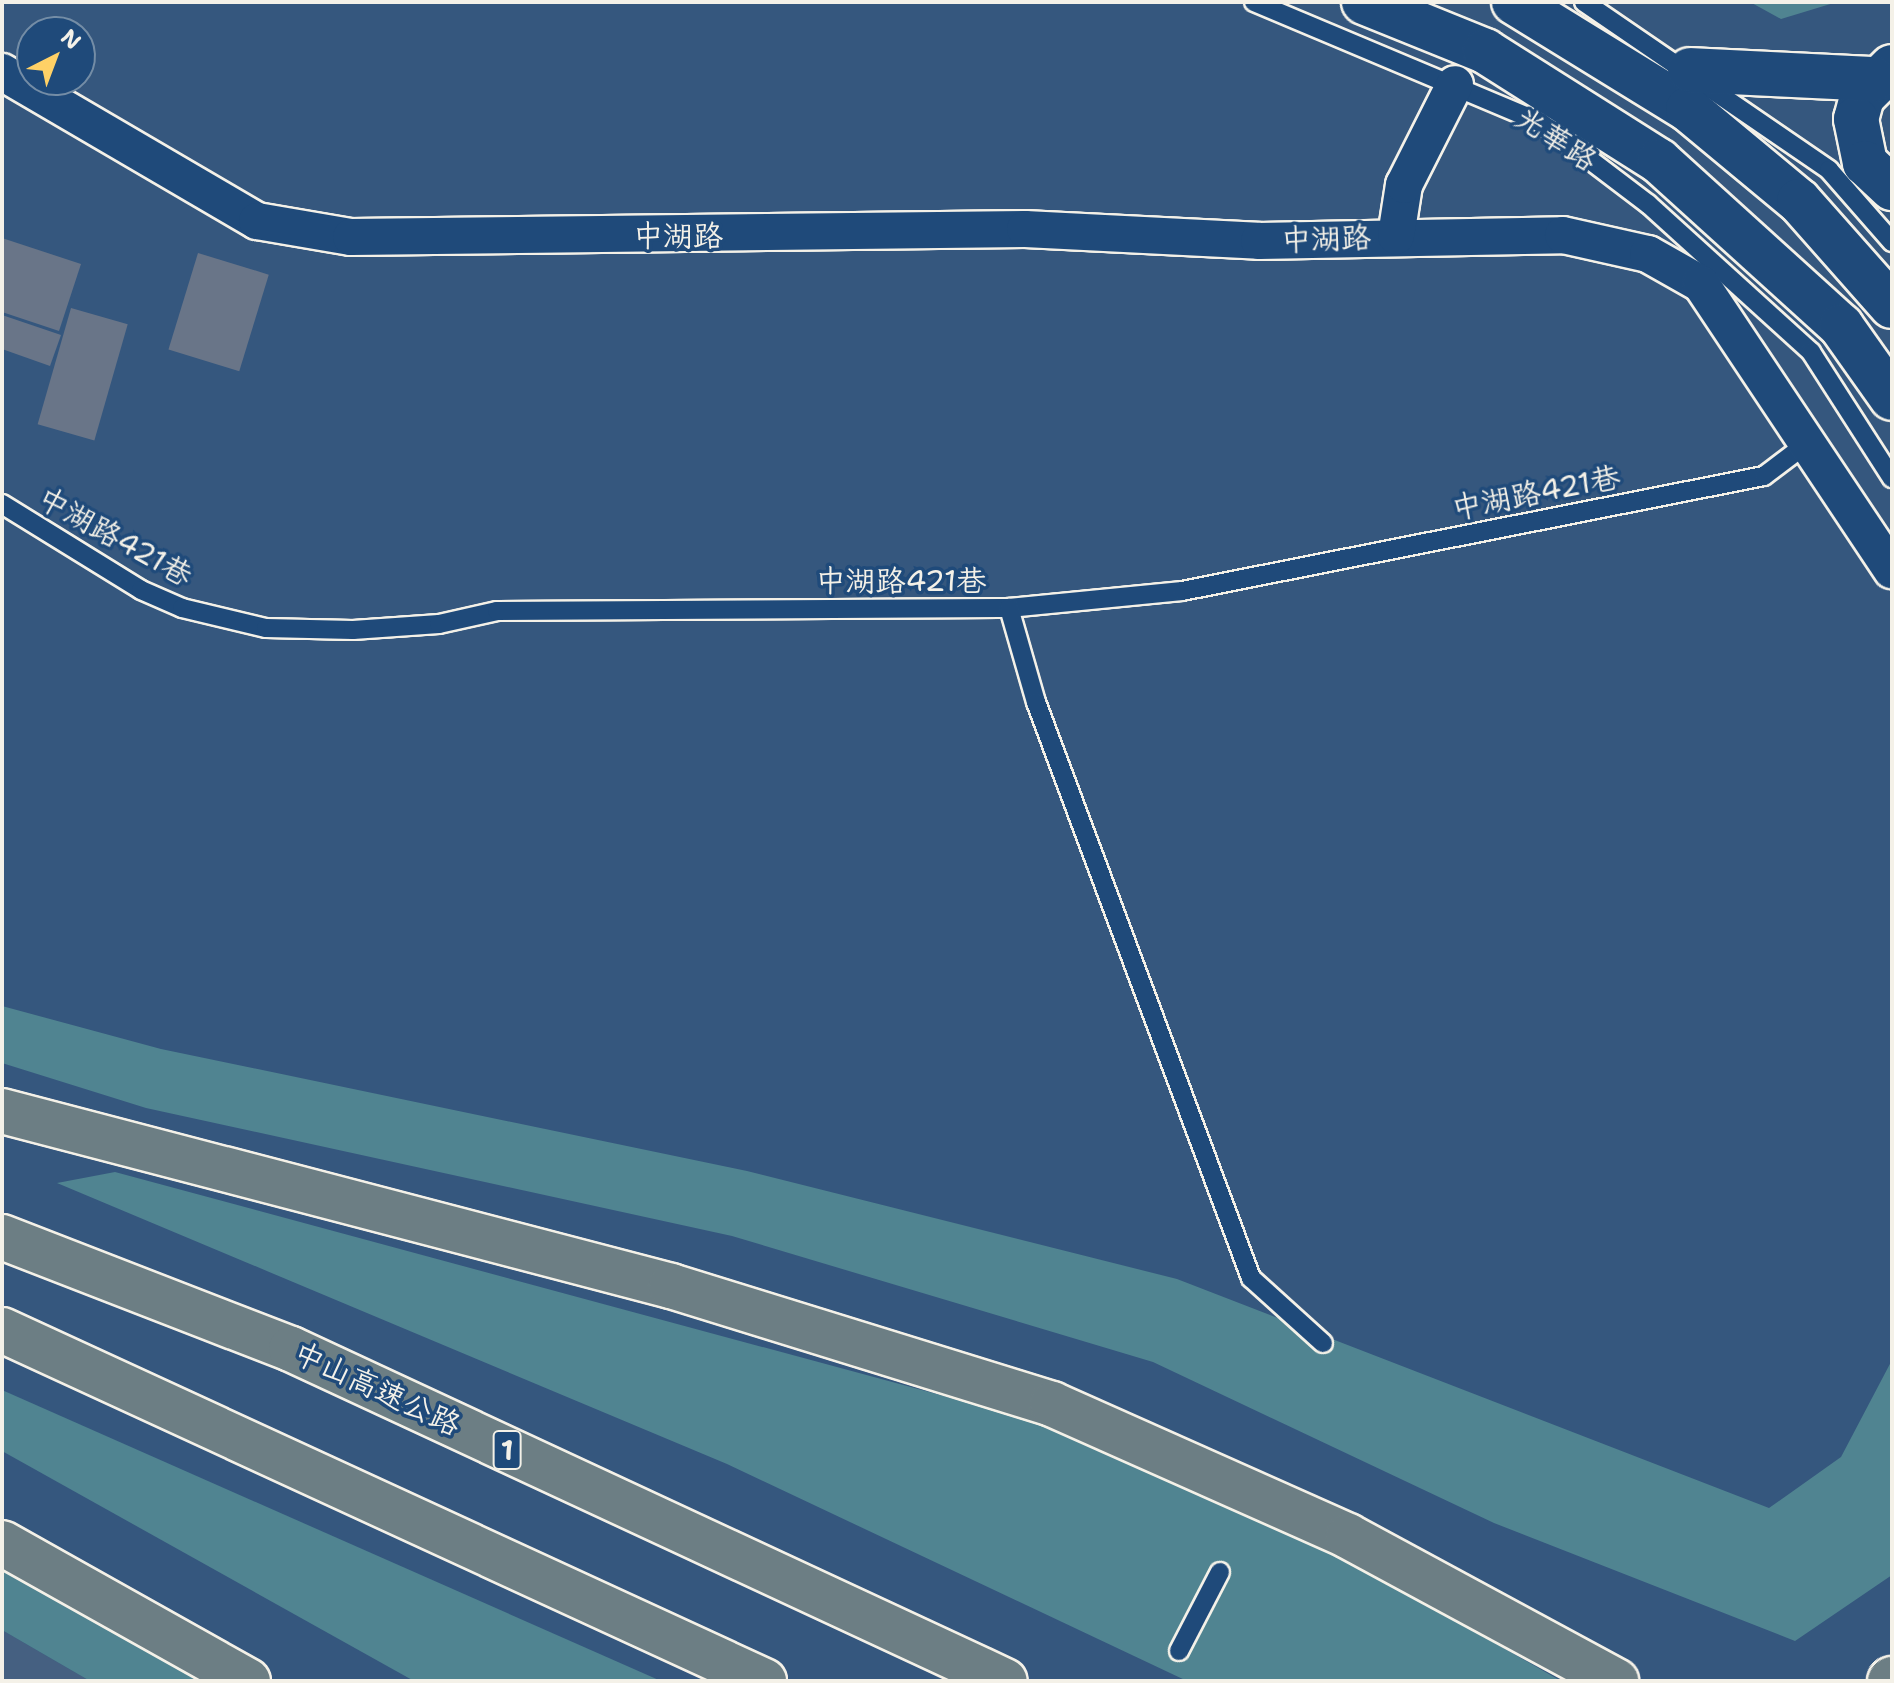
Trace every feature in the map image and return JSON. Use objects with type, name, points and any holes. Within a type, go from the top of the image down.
[{"type":"highway","points":[[2,1111],[671,1286],[1052,1404],[1348,1536],[1614,1677]]},
{"type":"highway","name":"中山高速公路","points":[[2,1237],[291,1349],[1005,1681]]},
{"type":"highway","points":[[2,1330],[764,1681]]},
{"type":"highway","points":[[2,1543],[248,1681]]},
{"type":"street","name":"光華路","points":[[1364,2],[1485,51],[1659,161],[1826,339]]},
{"type":"street","points":[[1514,2],[1688,109],[1799,201],[1889,301]]},
{"type":"street","points":[[1690,70],[1884,73]]},
{"type":"street","name":"中湖路","points":[[2,72],[257,221],[351,237],[1025,229],[1259,241],[1563,235],[1648,254],[1701,284],[1809,442],[1857,524],[1892,570]]},
{"type":"street","points":[[1884,73],[1856,119],[1857,142],[1865,163],[1892,189]]},
{"type":"street","name":"中湖路","points":[[1396,236],[1404,185],[1455,84]]},
{"type":"street","points":[[1829,170],[1892,189]]},
{"type":"street","points":[[1826,339],[1892,398]]},
{"type":"lane","name":"光華路","points":[[1254,2],[1540,122],[1826,339]]},
{"type":"lane","points":[[1584,2],[1690,70],[1829,170],[1892,242]]},
{"type":"lane","points":[[1826,339],[1892,478]]},
{"type":"lane","name":"中湖路421巷","points":[[2,504],[141,590],[182,608],[266,628],[368,629],[439,624],[497,611],[1009,608],[1182,591],[1764,476],[1809,442]]},
{"type":"lane","points":[[1009,608],[1036,702],[1251,1278],[1323,1343]]},
{"type":"lane","points":[[1179,1651],[1220,1572]]},
{"type":"shaded area","points":[[2,1630],[90,1681],[2,1681]]},
{"type":"green space","points":[[1750,2],[1837,2],[1781,19]]},
{"type":"green space","points":[[2,1006],[161,1049],[747,1171],[1177,1279],[1769,1508],[1841,1457],[1892,1360],[1892,1575],[1795,1641],[1494,1523],[1153,1362],[732,1236],[146,1108],[2,1063]]},
{"type":"green space","points":[[115,1172],[1029,1419],[1364,1568],[1561,1681],[1187,1681],[727,1464],[57,1183]]},
{"type":"green space","points":[[2,1390],[661,1681],[414,1681],[2,1451]]},
{"type":"green space","points":[[2,1566],[209,1681],[90,1681],[2,1630]]},
{"type":"building","points":[[2,238],[81,264],[59,331],[2,312]]},
{"type":"building","points":[[198,253],[269,275],[239,371],[168,350]]},
{"type":"building","points":[[71,308],[128,324],[94,441],[38,424]]},
{"type":"building","points":[[2,315],[61,335],[50,366],[2,349]]}]
